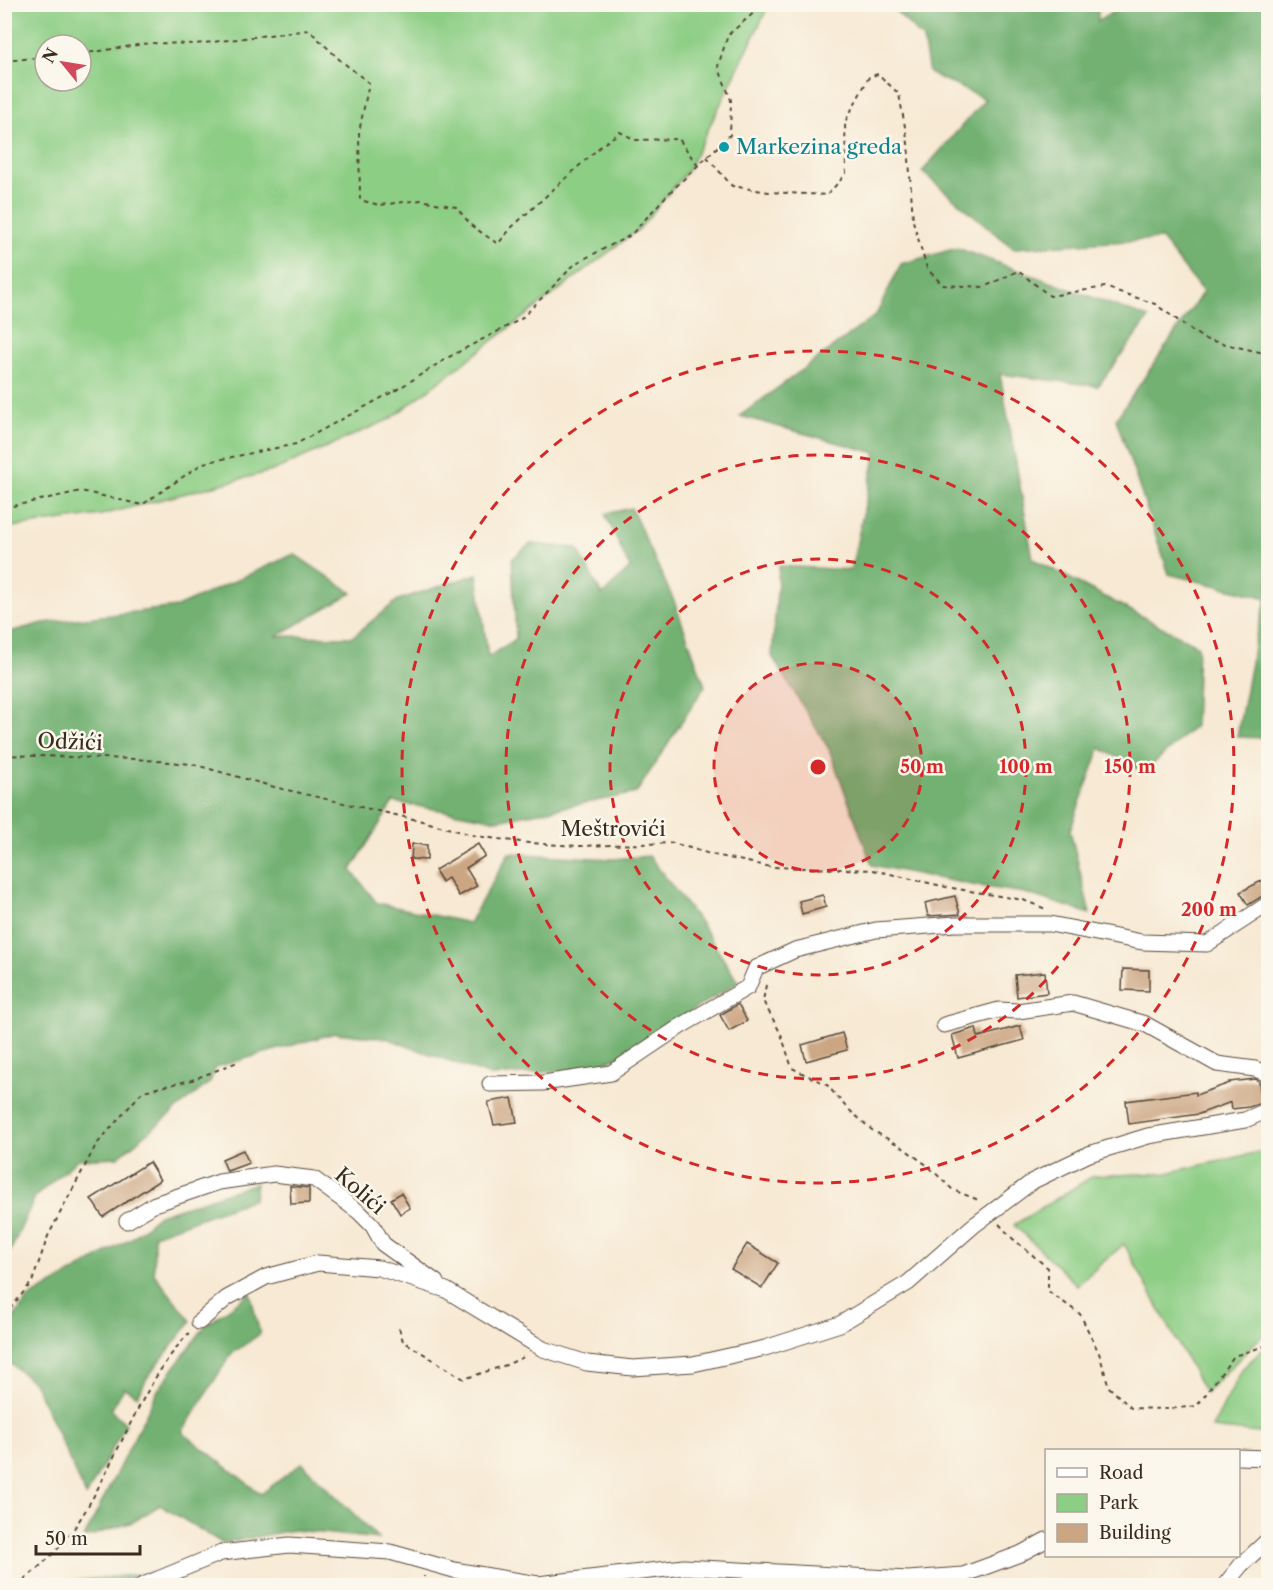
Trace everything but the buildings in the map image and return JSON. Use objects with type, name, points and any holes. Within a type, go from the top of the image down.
[{"type":"street","points":[[490,1084],[543,1083],[611,1073],[681,1026],[748,987],[756,968],[795,950],[876,930],[955,924],[1050,924],[1142,942],[1207,944],[1269,904]]},
{"type":"street","points":[[944,1025],[999,1010],[1018,1011],[1073,1003],[1145,1024],[1217,1064],[1255,1069],[1269,1074]]},
{"type":"street","points":[[199,1322],[227,1298],[266,1277],[318,1263],[379,1268],[446,1290],[543,1349],[586,1363],[633,1368],[693,1364],[765,1348],[840,1324],[908,1283],[973,1226],[1033,1181],[1089,1154],[1148,1136],[1245,1120],[1269,1110]]},
{"type":"street","name":"Kolići","points":[[127,1221],[155,1204],[219,1182],[274,1174],[314,1179],[359,1212],[373,1227],[383,1244],[446,1290]]},
{"type":"street","points":[[1240,1456],[1269,1458]]},
{"type":"street","points":[[1224,1586],[1241,1565],[1269,1540]]},
{"type":"street","points":[[141,1586],[220,1553],[289,1545],[390,1552],[454,1570],[538,1584],[684,1567],[908,1579],[963,1575],[1020,1554],[1045,1541]]},
{"type":"path","points":[[4,508],[81,491],[142,505],[203,463],[296,444],[521,319],[576,263],[631,235],[667,195],[730,135],[732,100],[718,66],[728,35],[764,4]]},
{"type":"path","points":[[93,52],[150,43],[196,44],[309,30],[369,84],[359,132],[360,200],[379,205],[421,200],[456,207],[472,226],[498,244],[512,227],[602,145],[620,132],[636,140],[679,139],[698,166]]},
{"type":"path","points":[[4,61],[33,58]]},
{"type":"path","points":[[707,157],[732,186],[769,192],[827,195],[846,174],[845,122],[869,77],[878,74],[899,94],[908,143],[913,220],[927,269],[943,285],[984,287],[1018,270],[1050,296],[1105,287],[1155,304],[1204,339],[1269,354]]},
{"type":"path","name":"Odžići","points":[[4,755],[135,759]]},
{"type":"path","name":"Meštrovići","points":[[135,759],[192,764],[278,788],[476,836],[528,843],[580,846],[673,843],[710,855],[771,867],[873,870],[946,887],[1023,900],[1054,912]]},
{"type":"path","points":[[770,962],[763,1001],[781,1034],[792,1068],[827,1085],[846,1107],[872,1130],[928,1166],[953,1190],[976,1199],[982,1205]]},
{"type":"path","points":[[4,1316],[32,1282],[48,1236],[96,1145],[142,1090],[192,1080],[240,1061]]},
{"type":"path","points":[[998,1222],[1012,1238],[1048,1268],[1048,1291],[1080,1314],[1099,1353],[1109,1387],[1131,1408],[1168,1409],[1197,1406],[1234,1356],[1269,1345]]},
{"type":"path","points":[[17,1586],[50,1557],[74,1528],[117,1454],[153,1379],[172,1351],[199,1322]]},
{"type":"path","points":[[399,1328],[403,1341],[464,1379],[506,1365],[543,1349]]},
{"type":"green space","points":[[5,4],[769,5],[688,170],[639,229],[390,419],[272,471],[101,515],[5,528]]},
{"type":"green space","points":[[890,5],[1098,5],[1098,21],[1126,5],[1268,5],[1268,738],[1237,737],[1256,636],[1267,598],[1169,574],[1116,419],[1203,292],[1161,239],[1013,248],[922,172],[985,99],[929,73],[923,39]]},
{"type":"green space","points":[[957,248],[1149,318],[1098,386],[1000,374],[1033,559],[1198,646],[1195,726],[1144,772],[1100,748],[1070,830],[1090,914],[1025,893],[872,865],[829,749],[772,656],[779,566],[851,570],[876,453],[740,416],[876,315],[901,264]]},
{"type":"green space","points":[[631,508],[674,601],[705,686],[636,793],[498,820],[393,802],[351,870],[377,903],[469,923],[509,853],[613,859],[649,856],[701,924],[738,982],[621,1055],[590,1069],[491,1076],[386,1038],[335,1033],[216,1067],[210,1082],[118,1157],[78,1159],[35,1197],[5,1263],[5,633],[43,623],[177,607],[294,554],[352,593],[277,636],[352,637],[398,600],[477,574],[488,657],[516,639],[512,559],[530,544],[577,548],[602,595],[630,568],[605,514]]},
{"type":"green space","points":[[1268,1150],[1268,1330],[1205,1393],[1124,1244],[1077,1285],[1014,1225],[1093,1176],[1167,1173]]},
{"type":"green space","points":[[256,1183],[254,1199],[154,1235],[154,1274],[191,1321],[147,1378],[138,1396],[124,1388],[111,1410],[126,1424],[86,1496],[35,1384],[5,1359],[5,1328],[29,1298],[132,1238],[159,1215]]},
{"type":"green space","points":[[250,1293],[260,1334],[231,1354],[182,1432],[261,1494],[302,1463],[379,1539],[294,1530],[222,1543],[160,1505],[133,1522],[84,1538],[158,1390],[205,1326]]},
{"type":"green space","points":[[1268,1345],[1268,1434],[1212,1428],[1243,1368]]},
{"type":"green space","points":[[152,1573],[130,1585],[35,1586],[35,1585]]},
{"type":"place","name":"Markezina greda","points":[[724,147]]}]
